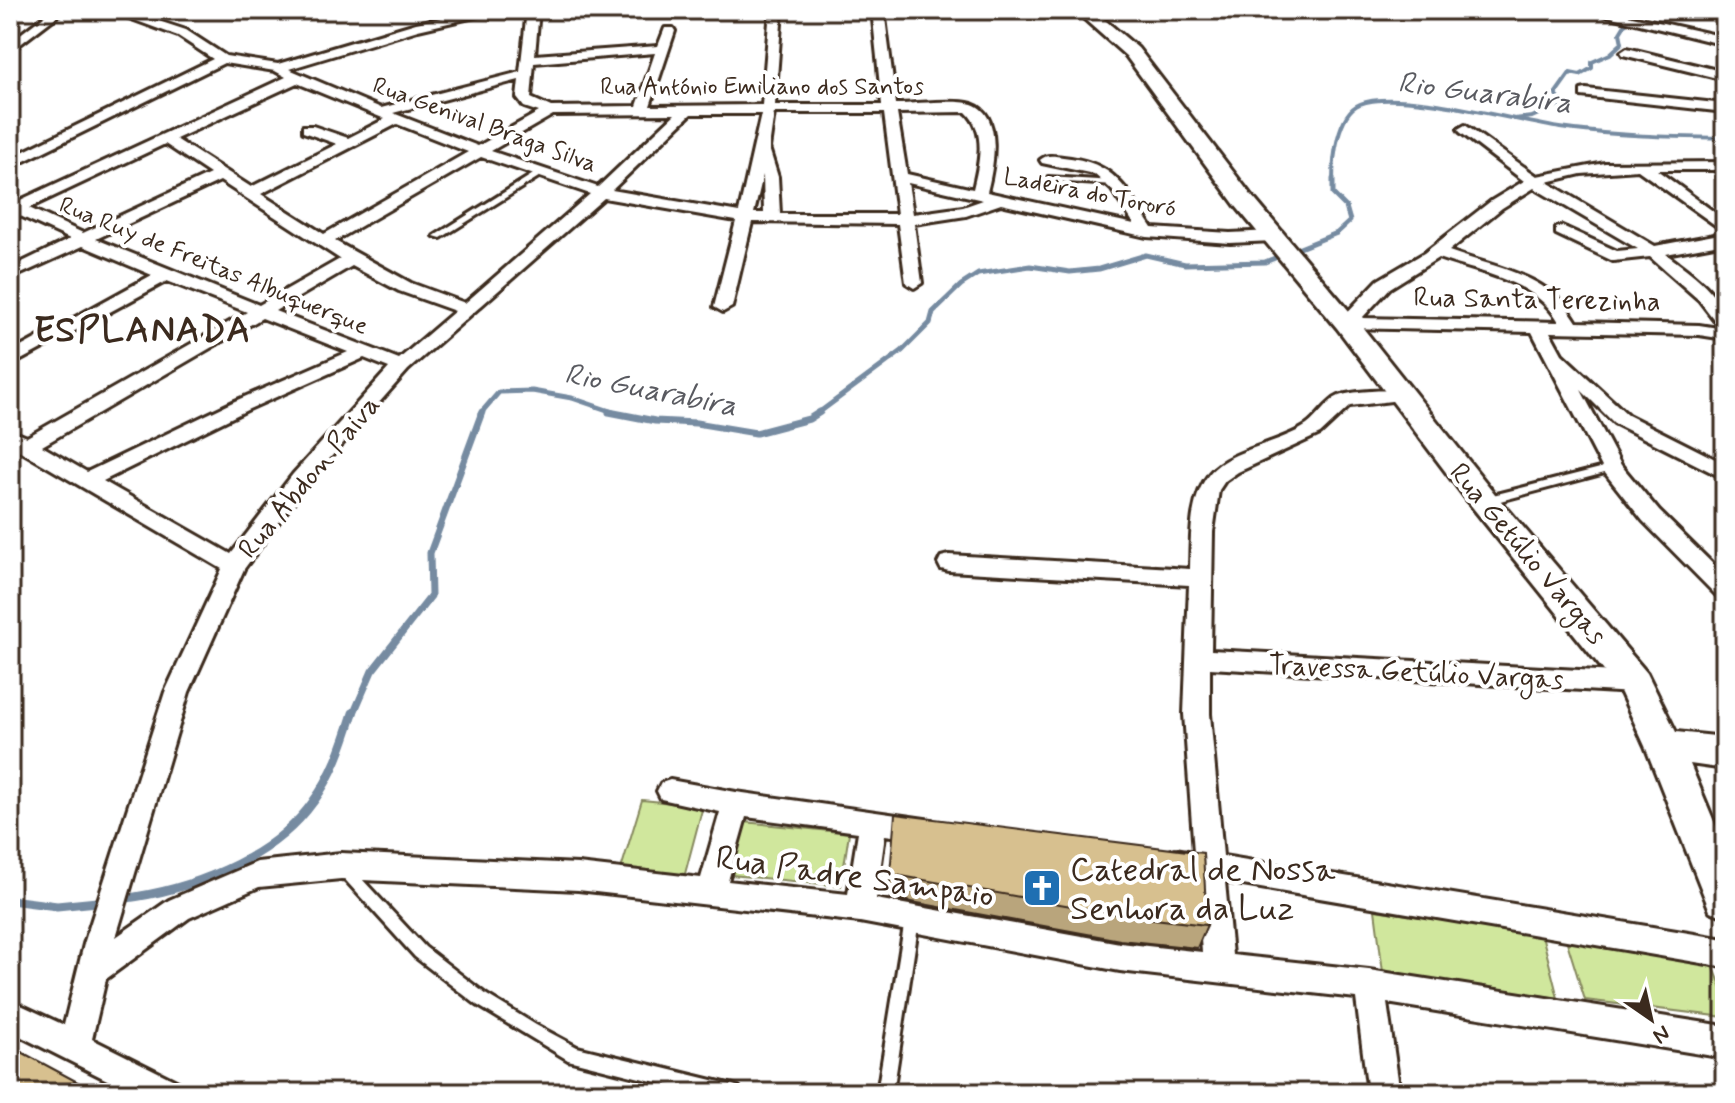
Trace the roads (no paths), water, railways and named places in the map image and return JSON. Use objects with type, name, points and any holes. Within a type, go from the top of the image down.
[{"type":"main road","name":"Rua Getúlio Vargas","points":[[1083,10],[1132,52],[1484,501],[1599,636],[1634,683],[1664,746],[1725,898]]},
{"type":"main road","points":[[1664,746],[1725,753]]},
{"type":"street","points":[[10,48],[59,10]]},
{"type":"street","points":[[113,10],[182,33],[222,59]]},
{"type":"street","points":[[278,68],[416,27],[499,10]]},
{"type":"street","points":[[533,10],[526,60],[525,100],[534,107],[550,111]]},
{"type":"street","points":[[723,307],[762,148],[776,10]]},
{"type":"street","points":[[878,10],[914,283]]},
{"type":"street","points":[[1589,10],[1725,41]]},
{"type":"street","points":[[643,108],[669,31]]},
{"type":"street","points":[[526,60],[663,49]]},
{"type":"street","points":[[1627,52],[1725,76]]},
{"type":"street","points":[[10,164],[222,59]]},
{"type":"street","name":"Rua Genival Braga Silva","points":[[222,59],[278,68],[478,151],[601,193],[716,215],[906,221],[966,211],[1000,199]]},
{"type":"street","points":[[382,112],[415,101],[526,75]]},
{"type":"street","points":[[12,208],[296,78]]},
{"type":"street","name":"Rua Genival Braga Silva","points":[[334,93],[415,101]]},
{"type":"street","points":[[1586,93],[1725,108]]},
{"type":"street","name":"Rua António Emiliano dos Santos","points":[[550,111],[643,108],[973,109],[984,135],[988,161],[979,194]]},
{"type":"street","name":"Rua Abdon Paiva","points":[[74,1048],[95,958],[177,692],[234,566],[300,479],[401,366],[601,193],[688,109]]},
{"type":"street","points":[[323,241],[550,111]]},
{"type":"street","points":[[251,193],[399,118]]},
{"type":"street","points":[[308,129],[349,143]]},
{"type":"street","points":[[1465,129],[1515,169],[1584,208],[1690,280],[1712,302],[1725,322]]},
{"type":"street","points":[[166,139],[352,259],[405,287],[469,310]]},
{"type":"street","points":[[762,148],[771,177],[772,219]]},
{"type":"street","points":[[1047,160],[1094,166],[1105,171],[1147,232]]},
{"type":"street","points":[[1346,323],[1361,312],[1371,294],[1387,281],[1437,252],[1476,220],[1536,181],[1589,169],[1725,166]]},
{"type":"street","points":[[1643,167],[1725,227]]},
{"type":"street","points":[[10,274],[220,175]]},
{"type":"street","name":"Ladeira do Tororó","points":[[900,177],[1147,232],[1276,239]]},
{"type":"street","name":"Rua Ruy de Freitas Albuquerque","points":[[12,208],[165,275],[401,366]]},
{"type":"street","points":[[1562,231],[1613,256],[1623,257],[1647,250],[1725,238]]},
{"type":"street","points":[[1437,252],[1495,271],[1542,292],[1555,302],[1570,326]]},
{"type":"street","points":[[19,441],[261,312],[352,259]]},
{"type":"street","points":[[10,360],[165,275]]},
{"type":"street","name":"Rua Santa Terezinha","points":[[1346,323],[1570,326],[1699,330],[1725,334]]},
{"type":"street","points":[[1538,326],[1612,468],[1651,516],[1725,590]]},
{"type":"street","points":[[88,480],[242,405],[363,352]]},
{"type":"street","points":[[1552,352],[1573,368],[1621,419],[1725,472]]},
{"type":"street","points":[[1218,970],[1212,865],[1197,714],[1204,510],[1209,489],[1218,476],[1251,456],[1313,430],[1344,401],[1401,395]]},
{"type":"street","points":[[19,441],[234,566]]},
{"type":"street","points":[[949,563],[1201,578]]},
{"type":"street","name":"Travessa Getúlio Vargas","points":[[1197,658],[1634,683]]},
{"type":"street","points":[[670,791],[736,804],[950,832]]},
{"type":"street","points":[[711,892],[736,804]]},
{"type":"street","points":[[860,909],[873,822]]},
{"type":"street","points":[[1150,857],[1725,953]]},
{"type":"street","name":"Rua Padre Sampaio","points":[[95,958],[179,909],[257,875],[341,866],[578,877],[860,909],[1120,957],[1369,985],[1725,1042]]},
{"type":"street","points":[[1369,985],[1384,1093]]},
{"type":"street","points":[[10,1015],[167,1093]]},
{"type":"lane","points":[[438,236],[541,173]]},
{"type":"lane","points":[[1051,179],[1114,183]]},
{"type":"lane","points":[[1484,501],[1612,468]]},
{"type":"lane","points":[[341,866],[420,952],[482,1000],[531,1030],[574,1054],[733,1093]]},
{"type":"lane","points":[[885,1093],[912,917]]},
{"type":"waterway","points":[[1515,119],[1532,117],[1563,103],[1555,94],[1570,73],[1580,75],[1592,68],[1592,62],[1610,54],[1622,43],[1620,33],[1634,10]]},
{"type":"waterway","name":"Rio Guarabira","points":[[1333,181],[1341,127],[1352,109],[1360,104],[1401,100],[1515,119]]},
{"type":"waterway","name":"Rio Guarabira","points":[[1515,119],[1581,131],[1725,138]]},
{"type":"waterway","name":"Rio Guarabira","points":[[818,413],[902,351],[930,323],[933,312],[961,285],[978,274],[1030,266],[1070,272],[1099,269],[1146,255],[1185,264],[1265,262],[1337,233],[1350,221],[1346,207],[1333,194],[1333,181]]},
{"type":"waterway","name":"Rio Guarabira","points":[[480,414],[499,392],[532,391],[572,398],[619,414]]},
{"type":"waterway","name":"Rio Guarabira","points":[[353,715],[372,671],[431,596],[430,553],[482,412]]},
{"type":"waterway","name":"Rio Guarabira","points":[[609,412],[619,414]]},
{"type":"waterway","name":"Rio Guarabira","points":[[619,414],[756,433],[809,419],[818,413]]},
{"type":"waterway","name":"Rio Guarabira","points":[[120,899],[173,889],[200,880],[252,856],[275,840],[296,822],[320,792],[337,759],[353,713]]},
{"type":"waterway","name":"Rio Guarabira","points":[[10,900],[57,906],[107,901]]},
{"type":"place","name":"Catedral de Nossa Senhora da Luz","points":[[1042,888]]},
{"type":"district","name":"ESPLANADA","points":[[143,328]]}]
